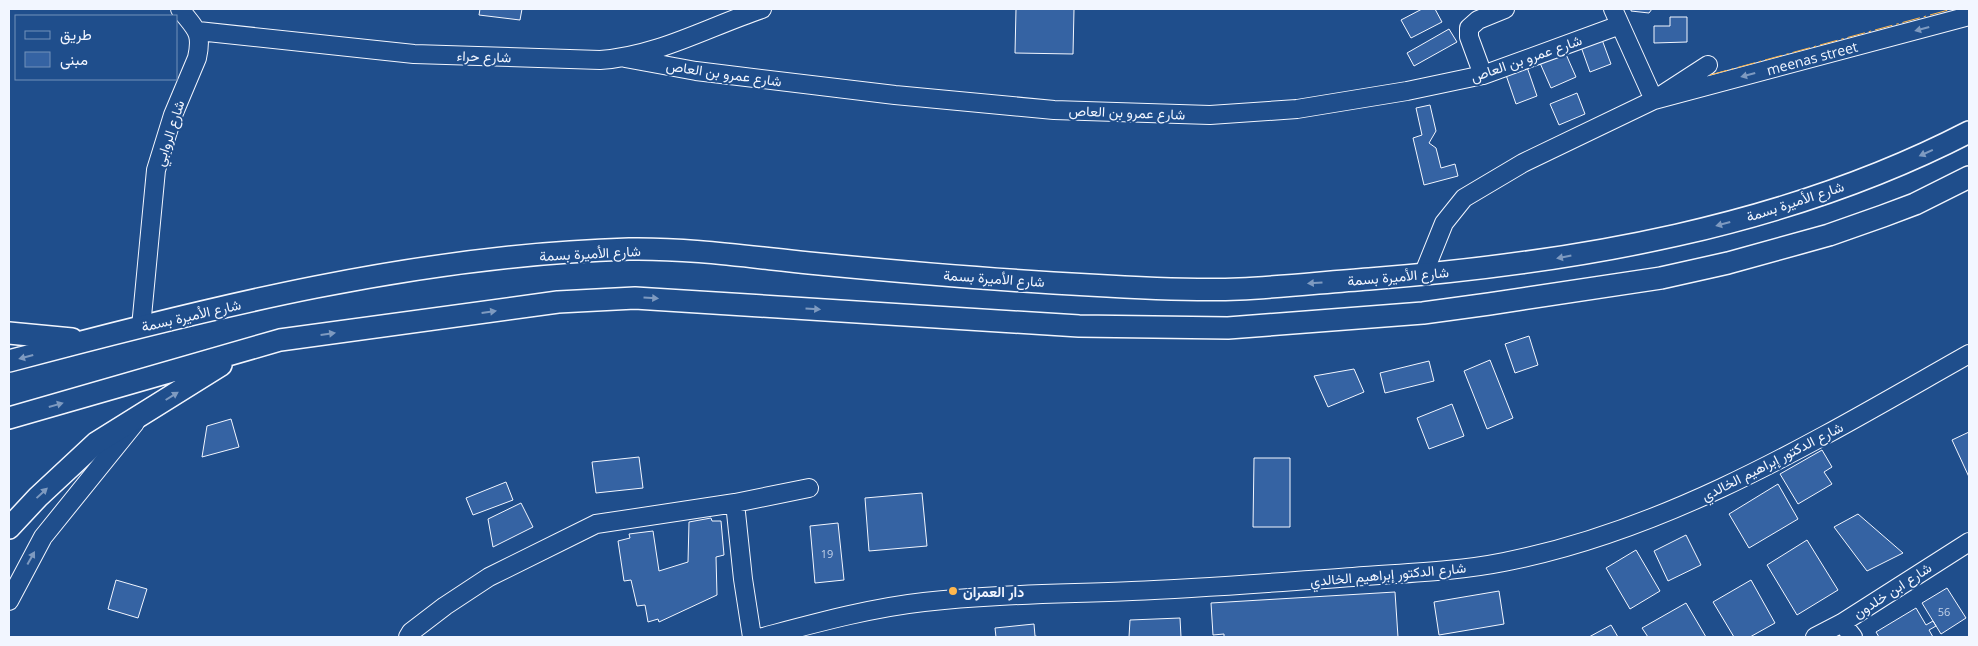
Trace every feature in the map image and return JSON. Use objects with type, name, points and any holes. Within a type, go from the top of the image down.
[{"type":"main road","name":"شارع الأميرة بسمة","points":[[9,361],[200,312],[327,286],[470,260],[632,249],[1093,286],[1236,289],[1423,275],[1546,260],[1684,234],[1795,203],[1890,169],[1969,132]]},
{"type":"main road","points":[[9,418],[289,339],[558,302],[635,298],[1079,326],[1228,328],[1423,312],[1565,294],[1661,278],[1728,263],[1829,235],[1883,216],[1922,201],[1969,177]]},
{"type":"main road","points":[[9,333],[85,341]]},
{"type":"main road","points":[[9,528],[38,497],[96,443],[242,352]]},
{"type":"street","points":[[180,9],[198,31]]},
{"type":"street","name":"شارع حراء","points":[[198,31],[414,54],[600,60],[625,58],[665,46],[762,9]]},
{"type":"street","points":[[1482,75],[1469,37],[1469,28],[1478,20],[1505,9]]},
{"type":"street","points":[[1613,9],[1654,100]]},
{"type":"street","name":"meenas street","points":[[1654,100],[1969,16]]},
{"type":"street","name":"شارع عمرو بن العاص","points":[[625,58],[696,70],[895,96],[1054,110],[1210,114],[1297,108],[1407,91],[1482,75],[1620,25]]},
{"type":"street","name":"شارع الروابي","points":[[141,327],[156,170],[170,122],[197,58],[200,43],[198,31]]},
{"type":"street","points":[[1423,275],[1444,223],[1464,198],[1523,163],[1654,100],[1708,65]]},
{"type":"street","name":"شارع الدكتور إبراهيم الخالدي","points":[[764,637],[844,616],[922,602],[1037,593],[1225,587],[1466,568],[1548,552],[1588,541],[1651,517],[1768,466],[1808,446],[1969,354]]},
{"type":"street","points":[[9,601],[43,537],[142,415]]},
{"type":"street","points":[[408,637],[411,632],[445,606],[488,577],[596,524],[735,503],[809,488]]},
{"type":"street","points":[[735,503],[743,579],[752,637]]},
{"type":"street","name":"شارع ابن خلدون","points":[[1815,637],[1842,623],[1969,542]]},
{"type":"street","points":[[1842,623],[1853,637]]},
{"type":"building","points":[[480,9],[522,9],[520,20],[479,15]]},
{"type":"building","points":[[1016,9],[1074,9],[1073,54],[1015,53]]},
{"type":"building","points":[[1422,9],[1435,9],[1442,22],[1411,38],[1401,20]]},
{"type":"building","points":[[1631,9],[1652,9],[1649,13],[1631,11]]},
{"type":"building","points":[[1670,17],[1687,17],[1687,42],[1654,43],[1654,26],[1670,26]]},
{"type":"building","points":[[1449,29],[1457,42],[1414,66],[1407,53]]},
{"type":"building","points":[[1601,37],[1611,64],[1590,72],[1580,44]]},
{"type":"building","points":[[1565,52],[1576,77],[1551,88],[1540,63]]},
{"type":"building","points":[[1527,67],[1537,96],[1516,104],[1506,75]]},
{"type":"building","points":[[1577,93],[1585,114],[1559,125],[1550,104]]},
{"type":"building","points":[[1430,105],[1436,131],[1429,143],[1436,148],[1441,168],[1455,164],[1458,176],[1424,185],[1413,138],[1422,135],[1416,108]]},
{"type":"building","points":[[1529,336],[1538,365],[1515,373],[1505,344]]},
{"type":"building","points":[[1490,360],[1513,418],[1487,429],[1464,371]]},
{"type":"building","points":[[1429,361],[1434,381],[1385,393],[1380,373]]},
{"type":"building","points":[[1354,369],[1364,392],[1328,407],[1314,376]]},
{"type":"building","points":[[1452,404],[1464,436],[1429,449],[1417,418]]},
{"type":"building","points":[[231,419],[239,447],[202,457],[207,426]]},
{"type":"building","points":[[1969,432],[1969,477],[1952,440]]},
{"type":"building","points":[[1822,450],[1832,467],[1824,472],[1832,484],[1798,504],[1780,474]]},
{"type":"building","points":[[639,457],[643,488],[596,493],[592,462]]},
{"type":"building","points":[[1254,458],[1290,458],[1290,527],[1253,527]]},
{"type":"building","points":[[506,482],[513,500],[473,515],[466,498]]},
{"type":"building","points":[[1778,484],[1798,519],[1749,548],[1729,514]]},
{"type":"building","points":[[922,493],[927,546],[869,551],[865,498]]},
{"type":"building","points":[[521,503],[533,527],[493,547],[488,519]]},
{"type":"building","points":[[1858,514],[1903,553],[1867,571],[1834,527]]},
{"type":"building","points":[[711,518],[712,521],[721,521],[724,555],[716,557],[717,595],[659,622],[658,619],[648,622],[645,605],[637,606],[631,580],[624,581],[618,541],[630,538],[629,534],[653,531],[659,571],[688,562],[689,522]]},
{"type":"building","points":[[838,523],[844,580],[815,583],[810,526]]},
{"type":"building","points":[[1686,535],[1701,565],[1668,581],[1654,551]]},
{"type":"building","points":[[1807,540],[1838,590],[1797,615],[1767,565]]},
{"type":"building","points":[[1636,550],[1660,591],[1630,609],[1606,568]]},
{"type":"building","points":[[116,580],[147,589],[138,618],[108,609]]},
{"type":"building","points":[[1751,580],[1775,623],[1750,637],[1734,637],[1713,602]]},
{"type":"building","points":[[1947,588],[1966,618],[1941,634],[1922,603]]},
{"type":"building","points":[[1499,591],[1504,624],[1439,635],[1434,602]]},
{"type":"building","points":[[1395,592],[1398,637],[1224,637],[1224,634],[1213,635],[1211,603]]},
{"type":"building","points":[[1686,603],[1706,637],[1648,637],[1642,628]]},
{"type":"building","points":[[1916,608],[1926,625],[1933,621],[1936,626],[1929,630],[1933,637],[1879,637],[1876,632]]},
{"type":"building","points":[[1180,618],[1181,637],[1129,637],[1130,620]]},
{"type":"building","points":[[1034,624],[1035,636],[1040,637],[996,637],[995,628]]},
{"type":"building","points":[[1611,625],[1618,637],[1589,637]]},
{"type":"power","points":[[1710,75],[1952,9]]},
{"type":"place","name":"دار العمران","points":[[953,591]]}]
